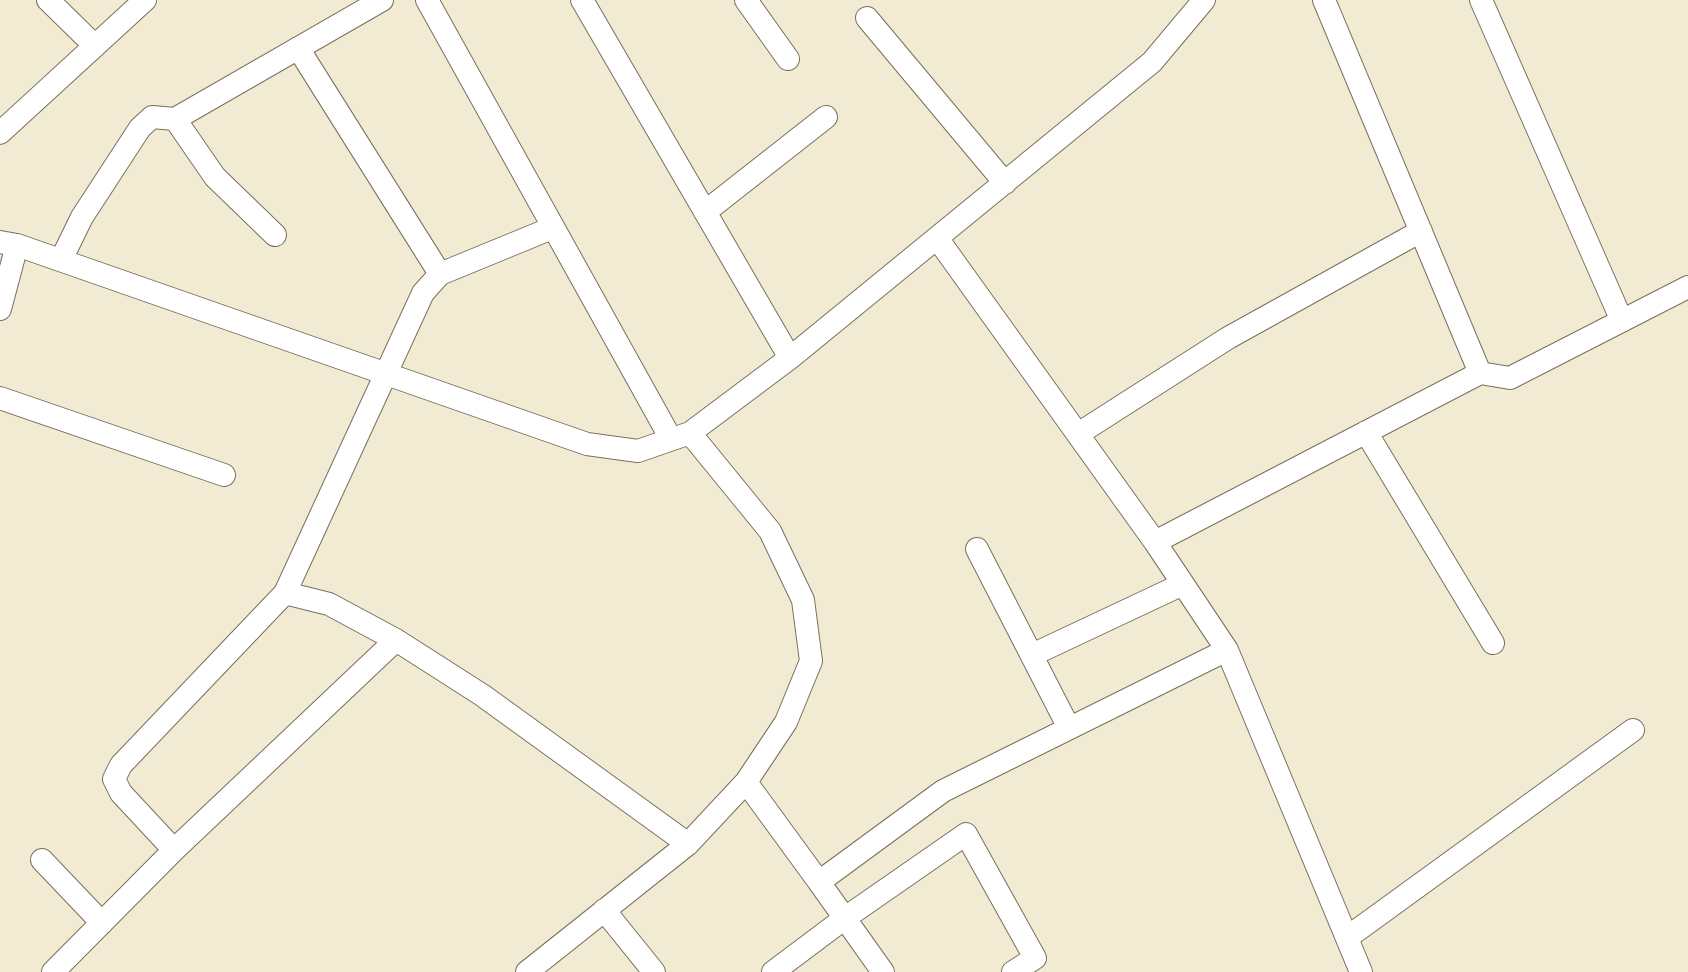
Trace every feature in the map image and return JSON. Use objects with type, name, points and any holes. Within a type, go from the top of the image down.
[{"type":"street","points":[[48,0],[95,46]]},
{"type":"street","points":[[5,119],[95,46],[146,0]]},
{"type":"street","points":[[61,260],[82,217],[140,128],[152,117],[175,119],[382,0]]},
{"type":"street","points":[[426,0],[552,228],[681,436],[770,531],[803,600],[810,660],[786,722],[746,782],[688,844],[527,972]]},
{"type":"street","points":[[582,0],[790,358]]},
{"type":"street","points":[[746,0],[788,59]]},
{"type":"street","points":[[1324,0],[1480,373]]},
{"type":"street","points":[[1481,0],[1622,321]]},
{"type":"street","points":[[0,309],[9,243],[385,372],[587,444],[638,451],[681,436],[790,358],[1152,62],[1198,2]]},
{"type":"street","points":[[868,18],[1005,183]]},
{"type":"street","points":[[298,48],[440,274]]},
{"type":"street","points":[[705,212],[826,118]]},
{"type":"street","points":[[175,119],[215,177],[275,234]]},
{"type":"street","points":[[174,850],[121,793],[114,779],[121,765],[285,593],[423,292],[440,274],[552,228]]},
{"type":"street","points":[[1078,434],[1228,338],[1421,232]]},
{"type":"street","points":[[937,238],[1155,542],[1227,650],[1361,972]]},
{"type":"street","points":[[1155,542],[1480,373],[1510,378],[1688,287]]},
{"type":"street","points":[[0,398],[224,475]]},
{"type":"street","points":[[1366,432],[1493,643]]},
{"type":"street","points":[[978,549],[1069,728]]},
{"type":"street","points":[[1032,655],[1183,584]]},
{"type":"street","points":[[285,593],[329,604],[396,640],[482,695],[688,844]]},
{"type":"street","points":[[53,972],[174,850],[396,640]]},
{"type":"street","points":[[819,882],[943,791],[1227,650]]},
{"type":"street","points":[[1348,937],[1633,730]]},
{"type":"street","points":[[746,782],[883,972]]},
{"type":"street","points":[[773,972],[845,918],[966,834],[1035,958],[1013,972]]},
{"type":"street","points":[[42,860],[102,923]]},
{"type":"street","points":[[604,910],[654,972]]}]
